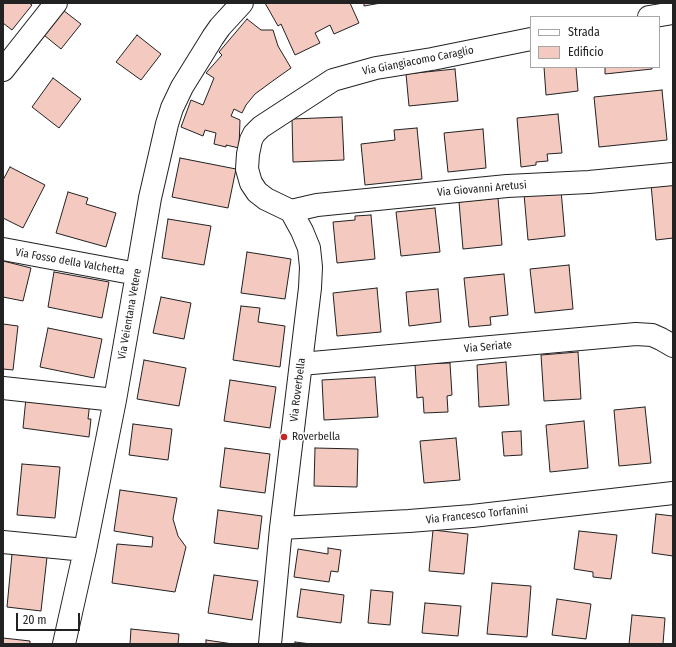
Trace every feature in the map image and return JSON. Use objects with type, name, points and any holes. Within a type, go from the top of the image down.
[{"type":"street","points":[[3,70],[56,3]]},
{"type":"street","name":"Via Veientana Vetere","points":[[64,644],[85,550],[115,400],[136,274],[163,139],[172,108],[182,87],[220,27],[242,3]]},
{"type":"street","points":[[655,16],[673,13]]},
{"type":"street","name":"Via Giangiacomo Caraglio","points":[[291,211],[266,199],[257,192],[251,183],[247,169],[248,154],[254,134],[261,128],[333,80],[376,68],[432,59],[530,39]]},
{"type":"street","name":"Via Giovanni Aretusi","points":[[291,211],[317,205],[507,186],[589,182],[673,174]]},
{"type":"street","name":"Via Roverbella","points":[[270,644],[281,528],[310,288],[311,267],[308,248],[302,231],[291,211]]},
{"type":"street","name":"Via Fosso della Valchetta","points":[[3,250],[136,274]]},
{"type":"street","name":"Via Seriate","points":[[301,364],[636,334],[652,336],[673,346]]},
{"type":"street","points":[[3,388],[115,400]]},
{"type":"street","name":"Via Francesco Torfanini","points":[[281,528],[402,522],[464,517],[673,493]]},
{"type":"street","points":[[3,542],[85,550]]},
{"type":"building","points":[[3,3],[29,3],[32,5],[12,30],[3,23]]},
{"type":"building","points":[[265,3],[350,3],[359,23],[334,34],[330,25],[315,33],[320,43],[295,55],[281,24],[278,26]]},
{"type":"building","points":[[364,3],[381,3],[364,6]]},
{"type":"building","points":[[59,7],[81,24],[61,49],[39,31]]},
{"type":"building","points":[[247,19],[261,30],[273,30],[278,46],[291,68],[255,94],[246,105],[242,113],[234,109],[231,116],[240,120],[239,148],[226,145],[226,147],[214,144],[216,133],[205,130],[203,136],[181,127],[191,100],[203,105],[214,78],[206,73],[222,55],[219,52]]},
{"type":"building","points":[[137,35],[161,54],[141,80],[116,62]]},
{"type":"building","points":[[544,68],[576,68],[578,91],[546,95]]},
{"type":"building","points":[[605,68],[652,68],[652,69],[605,74]]},
{"type":"building","points":[[455,69],[458,101],[409,106],[406,74]]},
{"type":"building","points":[[53,78],[81,99],[59,128],[32,107]]},
{"type":"building","points":[[662,90],[667,140],[599,147],[594,97]]},
{"type":"building","points":[[558,114],[562,153],[547,154],[548,161],[536,162],[536,165],[521,167],[517,118]]},
{"type":"building","points":[[342,117],[344,160],[293,162],[292,119]]},
{"type":"building","points":[[417,128],[422,179],[365,185],[361,144],[395,140],[394,130]]},
{"type":"building","points":[[483,129],[486,168],[448,172],[444,133]]},
{"type":"building","points":[[180,158],[236,169],[228,208],[172,197]]},
{"type":"building","points":[[10,167],[45,185],[23,228],[3,218],[3,180]]},
{"type":"building","points":[[673,182],[673,238],[656,240],[651,184]]},
{"type":"building","points":[[561,190],[565,236],[528,240],[524,194]]},
{"type":"building","points":[[68,192],[88,198],[86,204],[116,213],[106,247],[56,233]]},
{"type":"building","points":[[498,198],[502,245],[463,249],[459,202]]},
{"type":"building","points":[[435,208],[440,252],[401,256],[396,212]]},
{"type":"building","points":[[371,215],[375,259],[337,263],[333,222],[355,220],[355,216]]},
{"type":"building","points":[[168,219],[211,226],[204,265],[162,258]]},
{"type":"building","points":[[247,252],[291,259],[285,299],[241,293]]},
{"type":"building","points":[[3,261],[31,268],[23,301],[3,297]]},
{"type":"building","points":[[569,265],[573,309],[535,313],[530,269]]},
{"type":"building","points":[[54,272],[109,282],[102,318],[48,307]]},
{"type":"building","points":[[504,274],[508,315],[490,317],[491,325],[469,327],[464,278]]},
{"type":"building","points":[[377,288],[381,332],[337,336],[333,293]]},
{"type":"building","points":[[438,289],[441,322],[409,326],[406,292]]},
{"type":"building","points":[[161,297],[191,303],[184,339],[153,333]]},
{"type":"building","points":[[241,306],[260,308],[258,322],[285,326],[280,367],[233,360]]},
{"type":"building","points":[[3,324],[18,326],[13,370],[3,369]]},
{"type":"building","points":[[48,328],[102,339],[94,378],[40,367]]},
{"type":"building","points":[[578,352],[581,399],[544,401],[541,355]]},
{"type":"building","points":[[144,360],[186,368],[179,406],[137,399]]},
{"type":"building","points":[[506,362],[509,405],[479,407],[477,365]]},
{"type":"building","points":[[450,363],[452,395],[447,396],[448,412],[424,413],[423,397],[417,398],[415,364]]},
{"type":"building","points":[[375,377],[378,417],[324,420],[322,380]]},
{"type":"building","points":[[230,380],[276,387],[270,428],[224,421]]},
{"type":"building","points":[[26,398],[90,402],[88,419],[91,419],[89,437],[23,428]]},
{"type":"building","points":[[645,407],[651,463],[619,466],[614,410]]},
{"type":"building","points":[[584,421],[588,468],[550,472],[546,425]]},
{"type":"building","points":[[133,424],[172,429],[168,460],[129,455]]},
{"type":"building","points":[[521,431],[522,455],[504,456],[502,432]]},
{"type":"building","points":[[456,438],[460,480],[424,483],[420,441]]},
{"type":"building","points":[[225,448],[270,454],[265,493],[220,487]]},
{"type":"building","points":[[315,448],[358,449],[357,487],[314,486]]},
{"type":"building","points":[[22,464],[60,467],[55,518],[17,515]]},
{"type":"building","points":[[120,490],[177,498],[173,519],[178,536],[186,547],[175,592],[112,583],[117,544],[152,547],[153,537],[114,531]]},
{"type":"building","points":[[218,510],[262,516],[258,549],[214,543]]},
{"type":"building","points":[[656,514],[673,516],[673,556],[652,553]]},
{"type":"building","points":[[433,530],[468,534],[464,574],[429,571]]},
{"type":"building","points":[[579,531],[617,535],[611,579],[593,577],[593,572],[574,569]]},
{"type":"building","points":[[328,548],[341,550],[338,572],[331,571],[329,582],[294,577],[298,549],[328,554]]},
{"type":"building","points":[[12,554],[47,557],[41,611],[7,607]]},
{"type":"building","points":[[214,575],[258,581],[252,620],[208,613]]},
{"type":"building","points":[[492,583],[531,586],[527,637],[487,634]]},
{"type":"building","points":[[301,589],[344,595],[341,623],[297,617]]},
{"type":"building","points":[[371,590],[393,592],[390,625],[368,623]]},
{"type":"building","points":[[557,599],[591,604],[586,639],[552,635]]},
{"type":"building","points":[[425,603],[461,606],[458,636],[422,633]]},
{"type":"building","points":[[632,615],[665,618],[663,644],[629,644]]},
{"type":"building","points":[[131,629],[179,634],[178,644],[130,644]]},
{"type":"building","points":[[3,638],[30,641],[30,644],[3,644]]},
{"type":"building","points":[[206,640],[233,644],[206,644]]},
{"type":"building","points":[[295,642],[311,644],[295,644]]},
{"type":"place","name":"Roverbella","points":[[284,437]]}]
